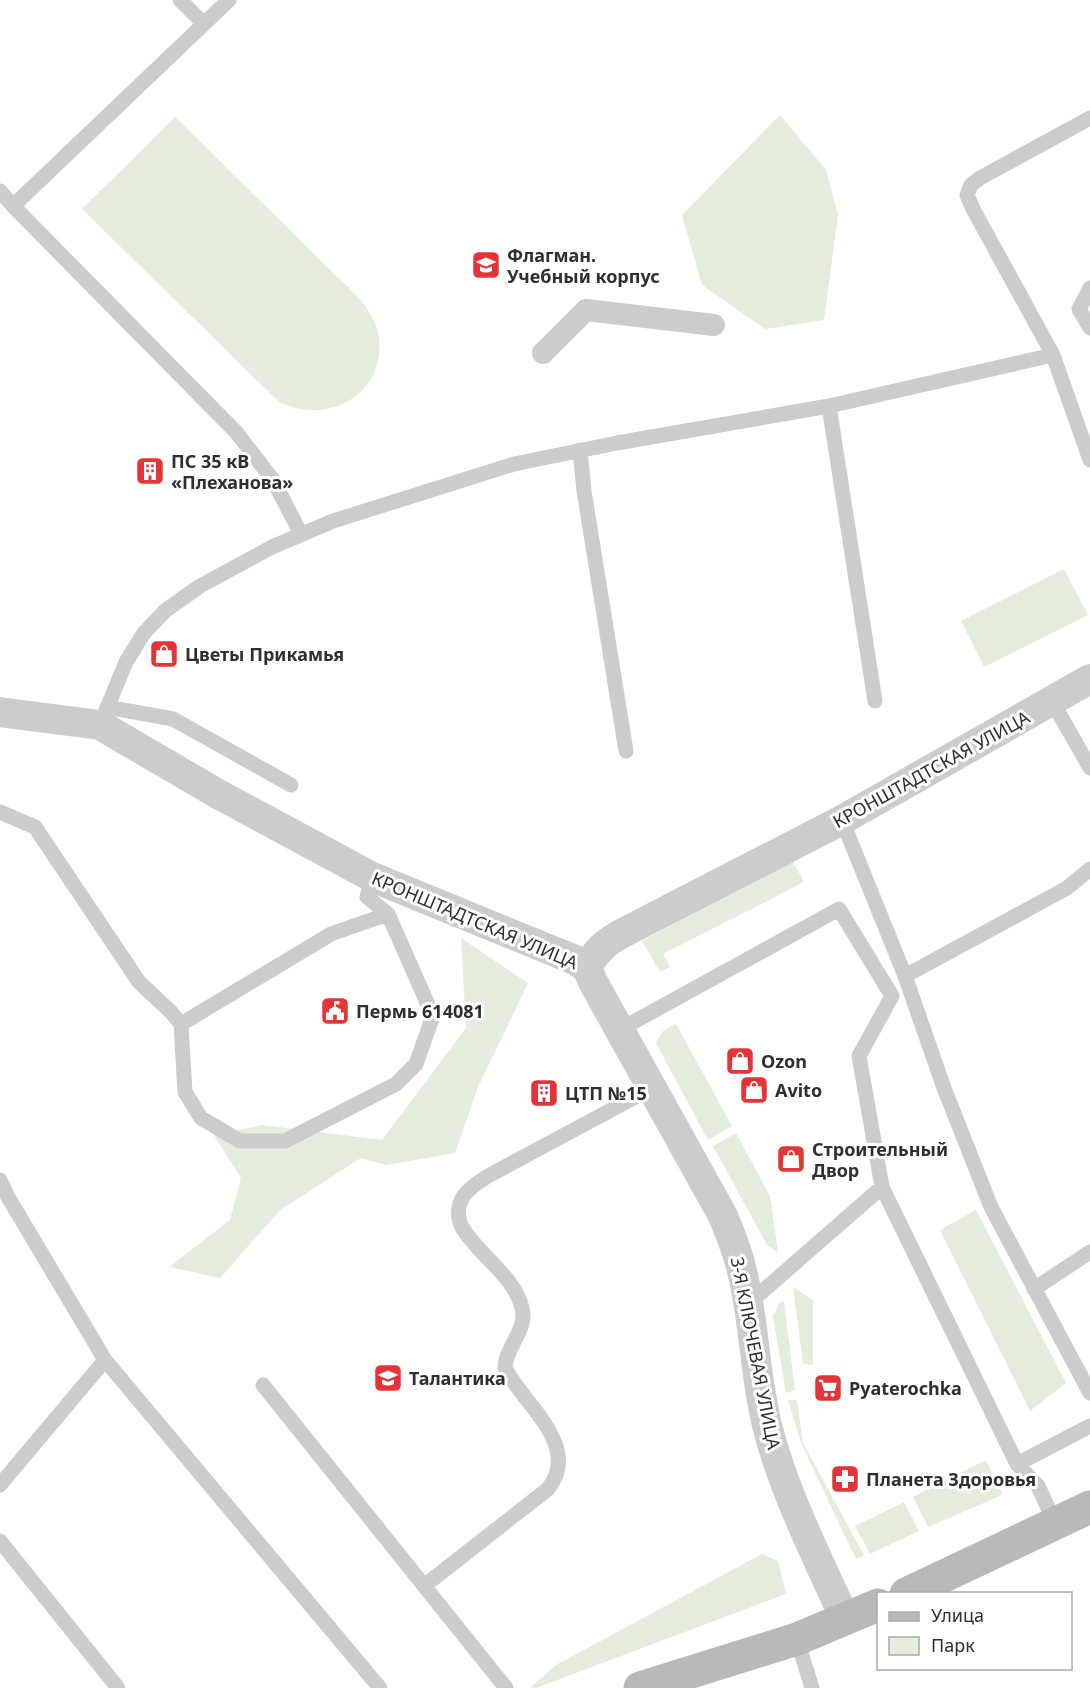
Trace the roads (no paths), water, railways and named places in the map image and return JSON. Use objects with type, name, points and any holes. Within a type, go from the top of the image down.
[{"type":"main road","points":[[908,1592],[1090,1507]]},
{"type":"main road","points":[[640,1688],[797,1639],[877,1606]]},
{"type":"street","points":[[543,353],[586,310],[714,325]]},
{"type":"street","name":"КРОНШТАДТСКАЯ УЛИЦА","points":[[0,712],[104,716],[218,794],[372,877],[576,960],[587,968],[594,954],[619,935],[842,820],[1090,679]]},
{"type":"street","name":"3-Я КЛЮЧЕВАЯ УЛИЦА","points":[[587,968],[723,1216],[734,1243],[742,1269],[762,1399],[771,1439],[803,1524],[845,1619]]},
{"type":"lane","points":[[180,0],[204,24]]},
{"type":"lane","points":[[13,206],[230,0]]},
{"type":"lane","points":[[1090,118],[980,178],[971,185],[967,195],[1053,355],[1090,460]]},
{"type":"lane","points":[[0,191],[236,432],[273,480],[301,534]]},
{"type":"lane","points":[[1090,288],[1079,309],[1090,328]]},
{"type":"lane","points":[[291,785],[173,719],[104,716],[126,662],[144,633],[166,610],[200,586],[272,547],[333,521],[514,464],[580,450],[829,406],[1053,355]]},
{"type":"lane","points":[[829,406],[875,701]]},
{"type":"lane","points":[[580,450],[584,491],[626,751]]},
{"type":"lane","points":[[1052,701],[1090,768]]},
{"type":"lane","points":[[0,812],[35,827],[139,982],[181,1024],[185,1092],[201,1118],[240,1141],[285,1141],[396,1083],[416,1064],[433,1016],[388,914],[367,897],[372,877]]},
{"type":"lane","points":[[842,820],[905,976],[944,1088],[987,1198],[1090,1393]]},
{"type":"lane","points":[[905,976],[1067,888],[1090,869]]},
{"type":"lane","points":[[619,1030],[839,909],[892,996],[859,1056],[882,1187],[1017,1464],[1038,1486],[1055,1523]]},
{"type":"lane","points":[[181,1024],[331,934],[388,914]]},
{"type":"lane","points":[[424,1586],[548,1489],[560,1466],[555,1438],[504,1368],[505,1358],[520,1331],[523,1310],[512,1286],[461,1226],[458,1209],[461,1200],[466,1192],[488,1176],[652,1088]]},
{"type":"lane","points":[[0,1180],[4,1204],[105,1360],[380,1688]]},
{"type":"lane","points":[[748,1304],[784,1270],[882,1187]]},
{"type":"lane","points":[[1034,1289],[1090,1252]]},
{"type":"lane","points":[[0,1485],[105,1360]]},
{"type":"lane","points":[[263,1385],[506,1688]]},
{"type":"lane","points":[[1017,1464],[1090,1426]]},
{"type":"lane","points":[[0,1541],[118,1688]]},
{"type":"lane","points":[[797,1639],[812,1688]]},
{"type":"place","name":"Флагман. Учебный корпус","points":[[486,265]]},
{"type":"place","name":"ПС 35 кВ «Плеханова»","points":[[150,471]]},
{"type":"place","name":"Цветы Прикамья","points":[[164,654]]},
{"type":"place","name":"Пермь 614081","points":[[335,1011]]},
{"type":"place","name":"Ozon","points":[[740,1061]]},
{"type":"place","name":"Avito","points":[[754,1090]]},
{"type":"place","name":"ЦТП №15","points":[[544,1093]]},
{"type":"place","name":"Строительный Двор","points":[[791,1159]]},
{"type":"place","name":"Талантика","points":[[388,1378]]},
{"type":"place","name":"Pyaterochka","points":[[828,1388]]},
{"type":"place","name":"Планета Здоровья","points":[[845,1479]]}]
